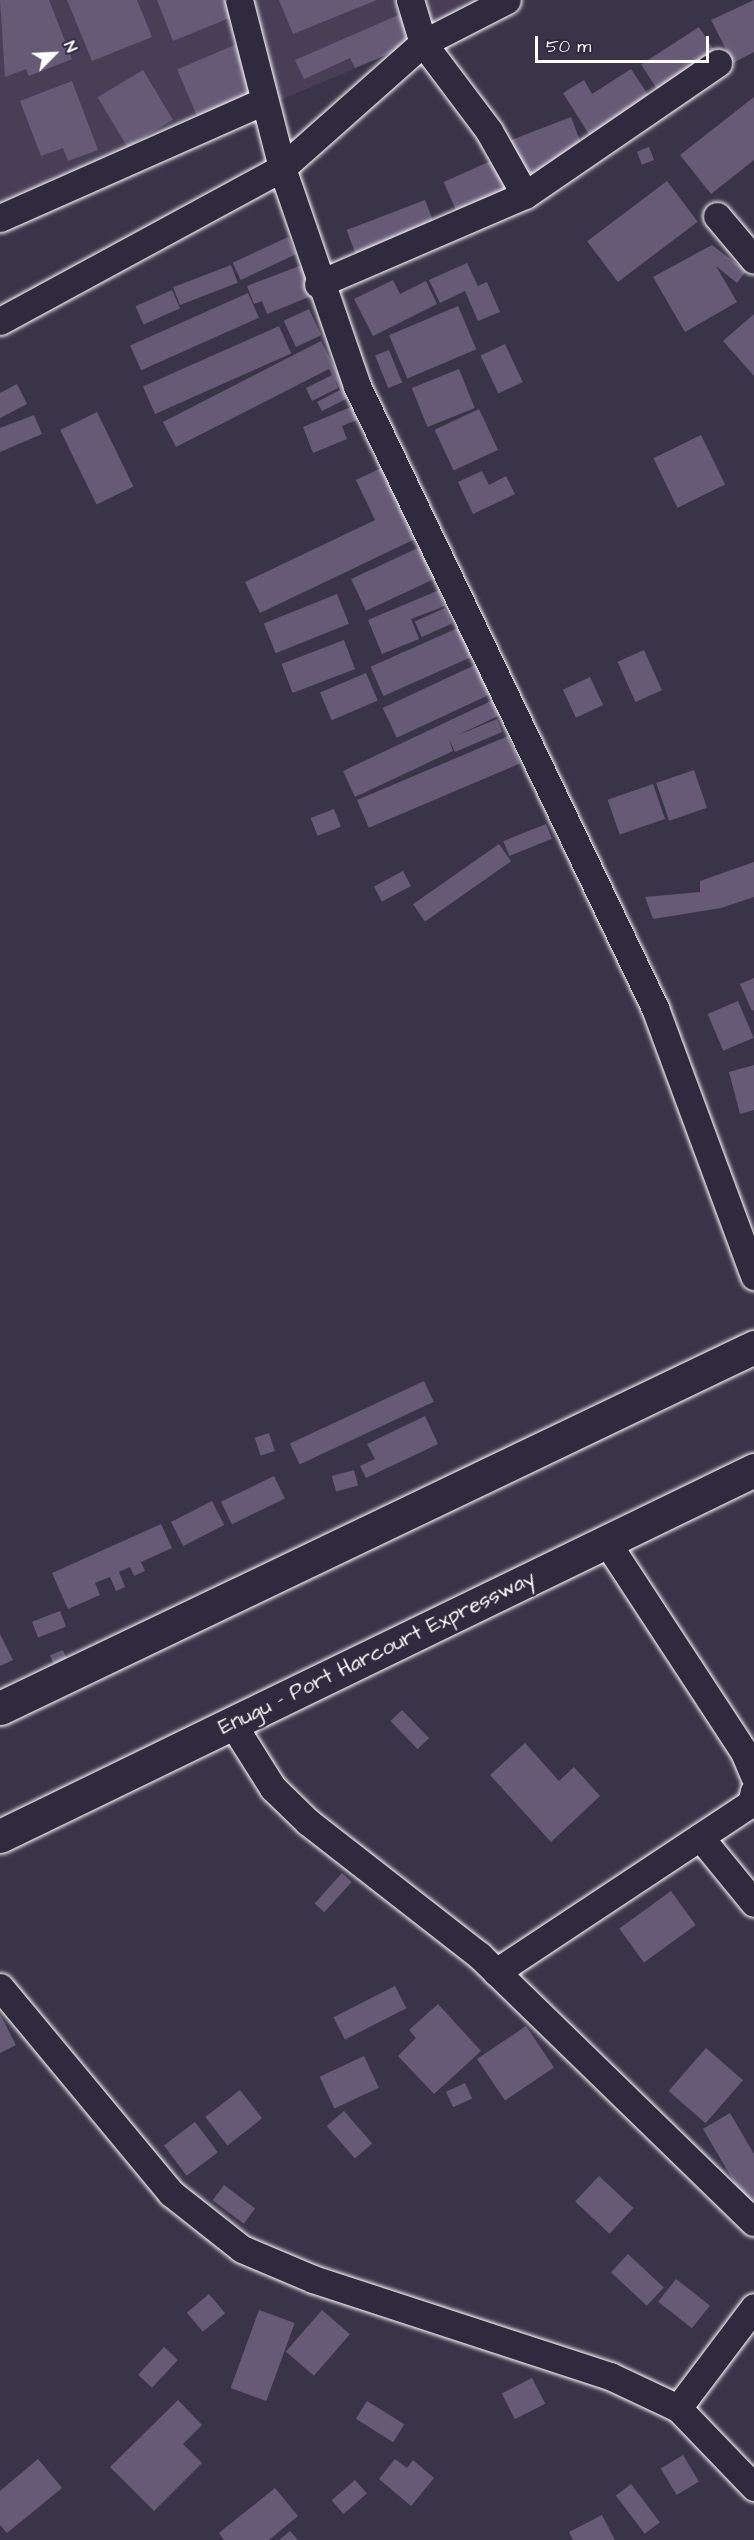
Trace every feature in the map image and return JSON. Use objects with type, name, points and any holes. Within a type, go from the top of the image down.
[{"type":"highway","points":[[0,1708],[754,1347]]},
{"type":"highway","name":"Enugu - Port Harcourt Expressway","points":[[0,1836],[754,1470]]},
{"type":"street","points":[[238,0],[282,168],[318,284],[357,386],[655,1008],[754,1276]]},
{"type":"street","points":[[410,0],[423,43],[489,131],[525,195]]},
{"type":"street","points":[[0,321],[282,168],[423,43],[507,0]]},
{"type":"street","points":[[318,284],[525,195],[718,63]]},
{"type":"street","points":[[0,218],[264,101]]},
{"type":"street","points":[[717,216],[754,260]]},
{"type":"street","points":[[606,1542],[744,1752],[754,1776]]},
{"type":"street","points":[[232,1723],[273,1788],[308,1822],[496,1972],[754,2222]]},
{"type":"street","points":[[496,1972],[751,1803],[754,1791]]},
{"type":"street","points":[[700,1837],[754,1903]]},
{"type":"street","points":[[0,1987],[171,2193],[242,2249],[313,2279],[610,2376],[678,2408],[754,2487]]},
{"type":"street","points":[[678,2408],[754,2307]]},
{"type":"shaded area","points":[[0,0],[518,0],[0,218]]},
{"type":"building","points":[[0,0],[49,0],[72,59],[29,76],[26,69],[5,77]]},
{"type":"building","points":[[67,0],[137,0],[152,37],[92,61]]},
{"type":"building","points":[[157,0],[228,0],[234,16],[173,41]]},
{"type":"building","points":[[279,0],[377,0],[293,34]]},
{"type":"building","points":[[754,0],[754,52],[733,63],[711,20]]},
{"type":"building","points":[[410,10],[423,39],[355,68],[350,58],[304,79],[295,60]]},
{"type":"building","points":[[699,27],[724,65],[666,102],[641,65]]},
{"type":"building","points":[[237,44],[257,91],[197,116],[177,69]]},
{"type":"building","points":[[631,69],[657,108],[597,147],[563,93],[584,80],[592,94]]},
{"type":"building","points":[[143,70],[173,120],[127,147],[98,97]]},
{"type":"building","points":[[72,81],[98,150],[68,161],[63,148],[41,156],[20,101]]},
{"type":"building","points":[[754,97],[754,160],[711,194],[680,155]]},
{"type":"building","points":[[571,117],[586,156],[524,180],[509,141]]},
{"type":"building","points":[[649,147],[654,160],[642,165],[637,152]]},
{"type":"building","points":[[502,156],[519,195],[461,221],[444,182]]},
{"type":"building","points":[[667,181],[698,222],[618,282],[587,241]]},
{"type":"building","points":[[425,200],[441,241],[362,271],[347,230]]},
{"type":"building","points":[[288,237],[296,254],[241,280],[233,263]]},
{"type":"building","points":[[712,245],[746,271],[737,283],[716,266],[737,302],[685,332],[653,277]]},
{"type":"building","points":[[467,263],[478,286],[487,282],[500,312],[478,321],[465,291],[440,303],[429,280]]},
{"type":"building","points":[[231,265],[238,283],[180,305],[173,287]]},
{"type":"building","points":[[302,265],[314,295],[267,314],[262,301],[254,304],[247,286]]},
{"type":"building","points":[[393,280],[400,294],[426,281],[437,304],[373,336],[354,299]]},
{"type":"building","points":[[172,290],[180,308],[144,325],[135,306]]},
{"type":"building","points":[[248,293],[259,318],[141,370],[130,345]]},
{"type":"building","points":[[458,306],[476,349],[407,379],[389,335]]},
{"type":"building","points":[[309,309],[321,335],[296,347],[284,321]]},
{"type":"building","points":[[754,314],[754,376],[723,341]]},
{"type":"building","points":[[279,326],[291,353],[155,414],[143,387]]},
{"type":"building","points":[[321,341],[350,397],[322,411],[317,402],[340,390],[335,380],[338,388],[312,401],[306,388],[332,375],[329,369],[176,447],[163,422]]},
{"type":"building","points":[[505,344],[523,382],[498,393],[481,355]]},
{"type":"building","points":[[389,350],[402,382],[388,388],[375,356]]},
{"type":"building","points":[[459,369],[475,408],[427,427],[412,388]]},
{"type":"building","points":[[17,384],[27,404],[0,418],[0,393]]},
{"type":"building","points":[[353,406],[359,419],[342,426],[347,439],[313,453],[303,427]]},
{"type":"building","points":[[479,409],[498,450],[454,470],[435,430]]},
{"type":"building","points":[[97,412],[133,487],[97,505],[60,430]]},
{"type":"building","points":[[34,415],[42,434],[0,452],[0,428]]},
{"type":"building","points":[[701,435],[725,484],[677,508],[653,458]]},
{"type":"building","points":[[381,468],[415,539],[260,613],[245,582],[375,520],[356,480]]},
{"type":"building","points":[[482,471],[489,485],[506,476],[515,494],[473,514],[458,482]]},
{"type":"building","points":[[420,547],[435,579],[366,611],[351,579]]},
{"type":"building","points":[[439,590],[445,606],[411,619],[419,639],[382,654],[368,620]]},
{"type":"building","points":[[337,594],[349,624],[276,653],[264,624]]},
{"type":"building","points":[[445,608],[452,624],[422,637],[415,621]]},
{"type":"building","points":[[460,627],[473,656],[383,696],[370,667]]},
{"type":"building","points":[[344,640],[355,669],[293,693],[281,664]]},
{"type":"building","points":[[644,650],[662,690],[635,702],[618,662]]},
{"type":"building","points":[[477,664],[491,694],[397,738],[383,708]]},
{"type":"building","points":[[366,673],[378,701],[332,720],[320,693]]},
{"type":"building","points":[[590,677],[603,705],[576,718],[563,690]]},
{"type":"building","points":[[493,700],[500,715],[456,736],[497,719],[502,732],[455,752],[449,739],[453,751],[355,797],[343,771]]},
{"type":"building","points":[[508,736],[520,764],[369,828],[357,800]]},
{"type":"building","points":[[694,770],[707,808],[669,821],[656,783]]},
{"type":"building","points":[[653,784],[665,819],[620,835],[608,800]]},
{"type":"building","points":[[334,809],[341,827],[317,836],[311,818]]},
{"type":"building","points":[[546,824],[552,839],[509,856],[503,841]]},
{"type":"building","points":[[499,844],[511,861],[425,921],[413,904]]},
{"type":"building","points":[[754,862],[754,897],[721,908],[653,919],[645,897],[700,892],[700,881]]},
{"type":"building","points":[[403,871],[411,886],[382,902],[374,886]]},
{"type":"building","points":[[754,978],[754,1010],[752,1011],[740,984]]},
{"type":"building","points":[[738,1001],[754,1038],[723,1051],[708,1014]]},
{"type":"building","points":[[754,1065],[754,1110],[740,1114],[729,1072]]},
{"type":"building","points":[[424,1381],[434,1402],[300,1464],[290,1444]]},
{"type":"building","points":[[425,1416],[438,1444],[366,1478],[360,1466],[375,1459],[367,1444]]},
{"type":"building","points":[[269,1433],[275,1451],[261,1456],[255,1438]]},
{"type":"building","points":[[354,1470],[358,1485],[336,1491],[332,1476]]},
{"type":"building","points":[[274,1476],[285,1498],[232,1524],[221,1502]]},
{"type":"building","points":[[212,1501],[224,1525],[183,1546],[171,1522]]},
{"type":"building","points":[[161,1524],[172,1548],[141,1562],[145,1571],[134,1576],[130,1567],[119,1572],[125,1587],[116,1591],[110,1577],[95,1583],[100,1595],[68,1609],[52,1573]]},
{"type":"building","points":[[60,1611],[66,1627],[38,1638],[32,1622]]},
{"type":"building","points":[[0,1634],[13,1660],[0,1666]]},
{"type":"building","points":[[63,1650],[69,1665],[56,1670],[50,1655]]},
{"type":"building","points":[[402,1710],[429,1738],[418,1749],[390,1721]]},
{"type":"building","points":[[525,1743],[559,1781],[574,1767],[600,1796],[551,1842],[490,1775]]},
{"type":"building","points":[[342,1873],[352,1882],[324,1912],[315,1903]]},
{"type":"building","points":[[671,1891],[696,1925],[644,1963],[619,1929]]},
{"type":"building","points":[[395,1986],[406,2008],[345,2040],[334,2017]]},
{"type":"building","points":[[438,2004],[481,2051],[434,2094],[398,2056],[416,2038],[409,2030]]},
{"type":"building","points":[[0,2014],[16,2045],[0,2053]]},
{"type":"building","points":[[526,2026],[554,2067],[505,2100],[477,2059]]},
{"type":"building","points":[[706,2048],[743,2080],[706,2123],[669,2091]]},
{"type":"building","points":[[364,2056],[379,2088],[334,2108],[320,2077]]},
{"type":"building","points":[[465,2083],[472,2098],[453,2107],[446,2092]]},
{"type":"building","points":[[240,2090],[262,2118],[227,2145],[205,2117]]},
{"type":"building","points":[[344,2111],[372,2143],[355,2159],[327,2126]]},
{"type":"building","points":[[730,2113],[754,2154],[754,2200],[747,2204],[703,2129]]},
{"type":"building","points":[[195,2122],[218,2152],[187,2176],[164,2145]]},
{"type":"building","points":[[599,2176],[633,2208],[610,2234],[575,2202]]},
{"type":"building","points":[[224,2185],[255,2208],[244,2224],[213,2200]]},
{"type":"building","points":[[628,2254],[664,2287],[647,2306],[611,2272]]},
{"type":"building","points":[[676,2279],[710,2305],[692,2328],[658,2302]]},
{"type":"building","points":[[209,2294],[225,2313],[203,2332],[187,2313]]},
{"type":"building","points":[[259,2310],[295,2323],[266,2401],[231,2388]]},
{"type":"building","points":[[322,2310],[350,2334],[314,2376],[286,2352]]},
{"type":"building","points":[[164,2347],[178,2360],[152,2388],[138,2375]]},
{"type":"building","points":[[532,2378],[545,2404],[515,2419],[502,2393]]},
{"type":"building","points":[[178,2400],[202,2425],[183,2444],[202,2463],[154,2511],[110,2467]]},
{"type":"building","points":[[367,2401],[404,2424],[393,2442],[356,2419]]},
{"type":"building","points":[[683,2455],[699,2482],[677,2495],[661,2468]]},
{"type":"building","points":[[38,2459],[62,2488],[7,2533],[0,2525],[0,2491]]},
{"type":"building","points":[[395,2459],[407,2468],[413,2460],[434,2478],[411,2506],[379,2479]]},
{"type":"building","points":[[355,2480],[367,2494],[343,2514],[332,2500]]},
{"type":"building","points":[[631,2484],[660,2522],[645,2534],[616,2495]]},
{"type":"building","points":[[275,2488],[298,2516],[269,2540],[224,2540],[219,2533]]},
{"type":"building","points":[[602,2515],[615,2540],[573,2540],[569,2532]]},
{"type":"building","points":[[290,2531],[298,2540],[279,2540]]}]
